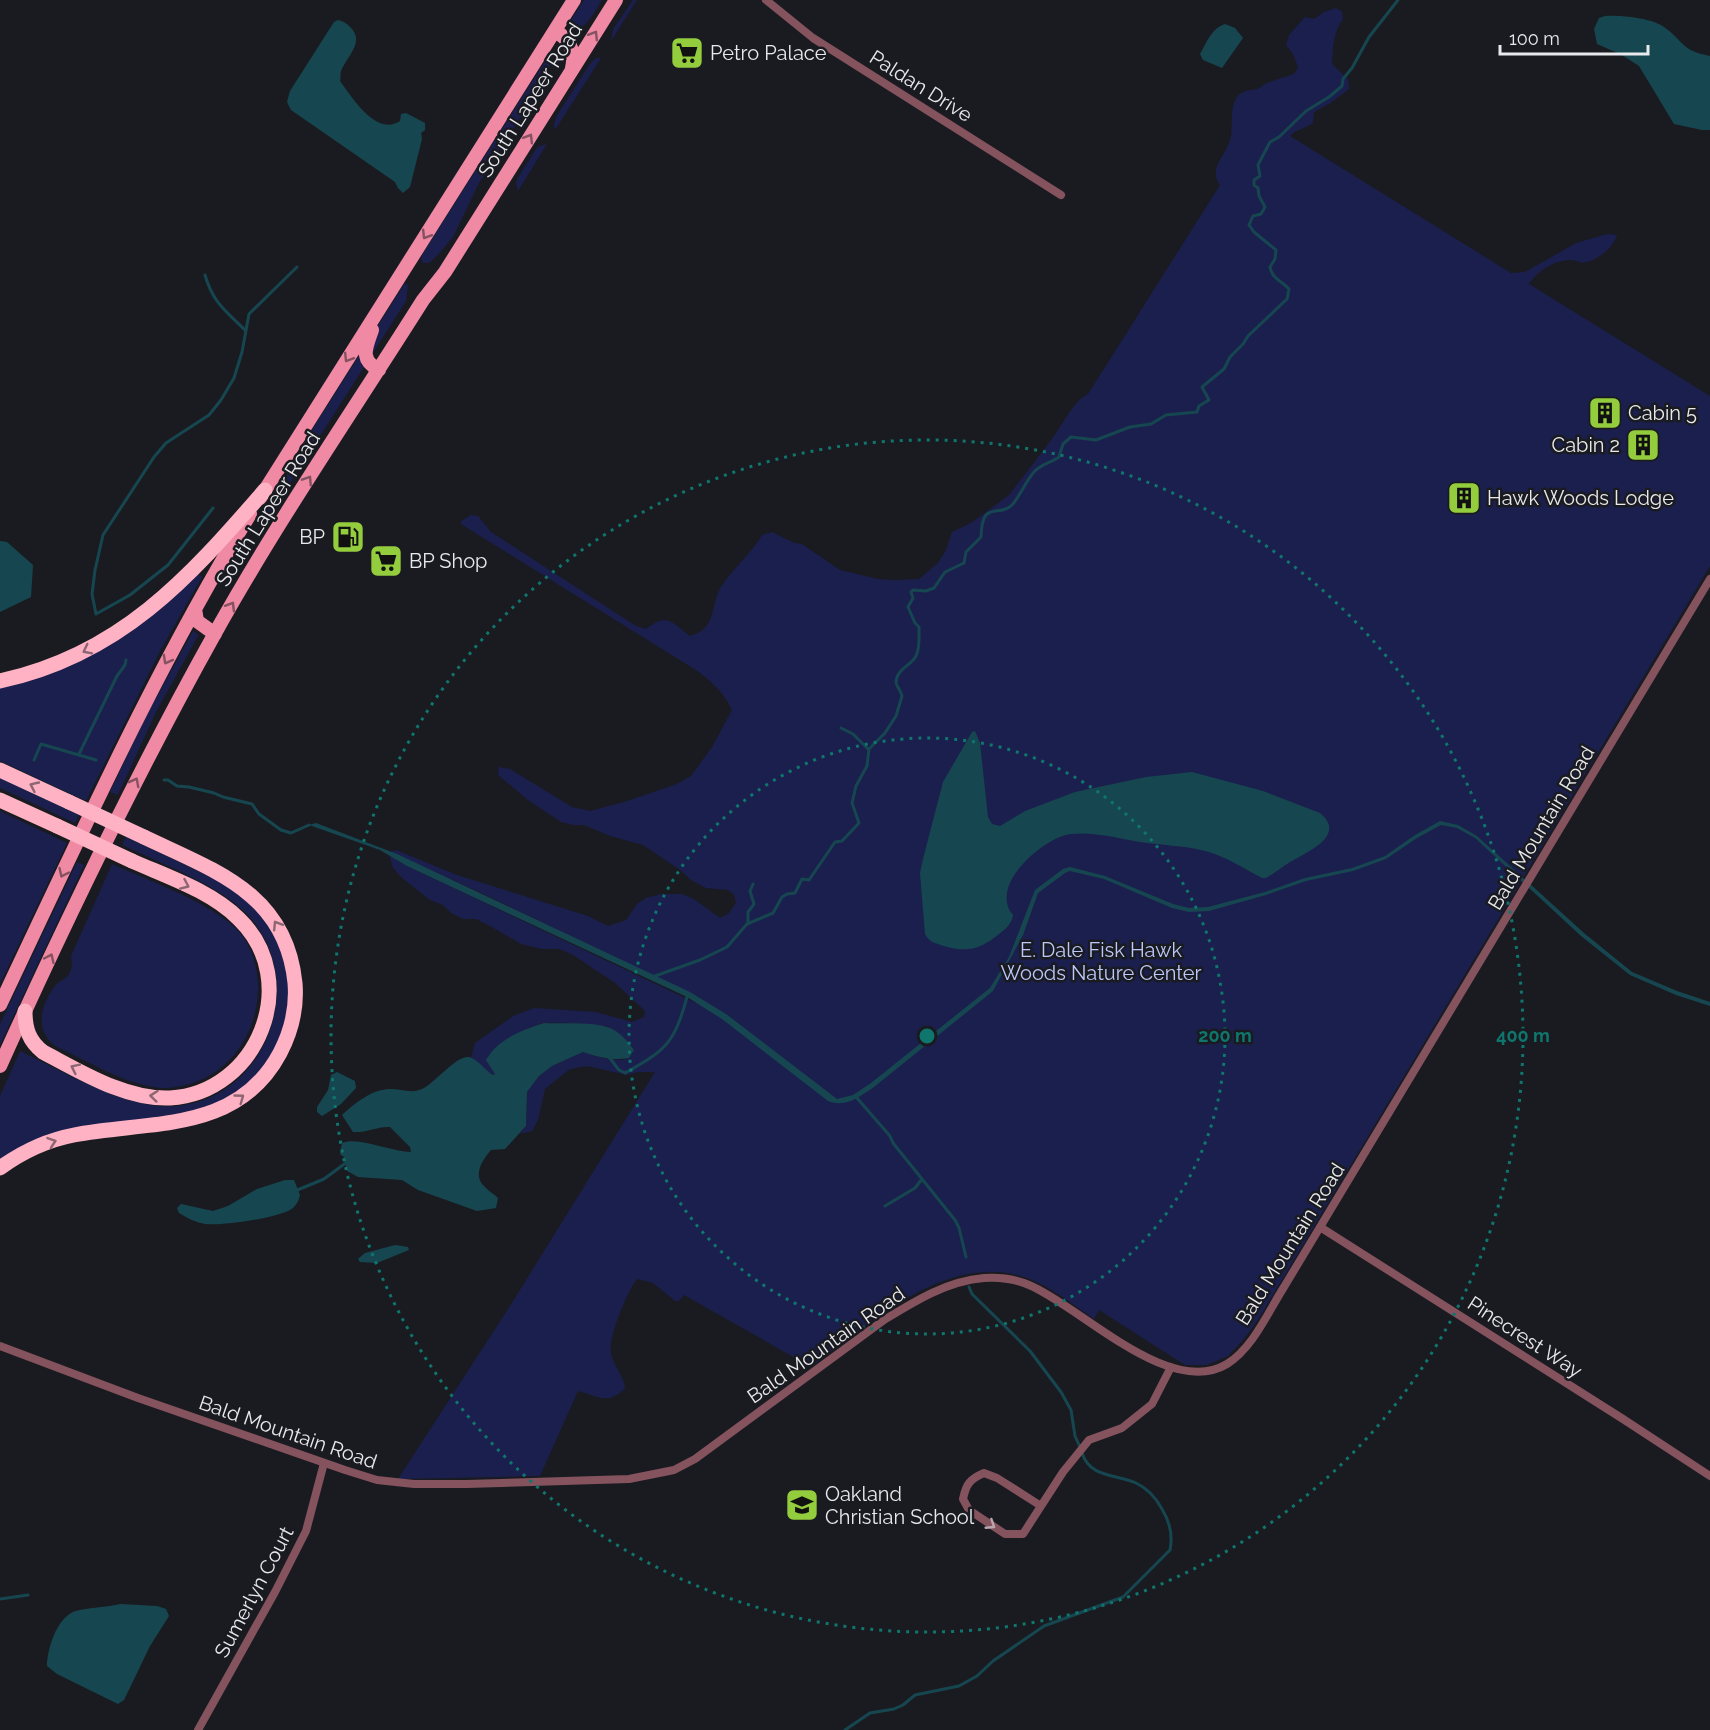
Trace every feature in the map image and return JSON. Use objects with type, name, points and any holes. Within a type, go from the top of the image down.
[{"type":"highway","points":[[0,681],[37,671],[69,658],[102,642],[130,624],[184,579],[265,490]]},
{"type":"highway","points":[[0,770],[209,868],[242,886],[264,906],[273,918],[286,945],[294,973],[295,999],[288,1036],[277,1058],[263,1078],[239,1100],[218,1111],[181,1121],[93,1132],[60,1139],[31,1149],[0,1168]]},
{"type":"highway","points":[[0,800],[213,899],[240,919],[252,933],[266,964],[269,979],[264,1024],[252,1050],[244,1060],[223,1079],[199,1092],[169,1098],[144,1095],[114,1086],[43,1052],[30,1040],[25,1011]]},
{"type":"main road","name":"South Lapeer Road","points":[[0,1005],[135,722],[195,609],[265,490],[574,0]]},
{"type":"main road","name":"South Lapeer Road","points":[[0,1066],[120,812],[215,634],[272,538],[423,300],[445,272],[616,0]]},
{"type":"main road","points":[[555,30],[564,36],[573,52],[572,70]]},
{"type":"main road","points":[[379,370],[369,365],[365,351],[380,308]]},
{"type":"main road","points":[[195,609],[197,621],[215,634]]},
{"type":"street","name":"Paldan Drive","points":[[766,0],[813,38],[1061,195]]},
{"type":"street","name":"Bald Mountain Road","points":[[0,1346],[138,1398],[324,1463],[377,1480],[414,1484],[629,1479],[674,1470],[695,1460],[912,1303],[942,1288],[964,1281],[986,1278],[1008,1279],[1028,1284],[1127,1347],[1171,1367],[1201,1372],[1226,1364],[1238,1355],[1255,1334],[1710,579]]},
{"type":"street","name":"Pinecrest Way","points":[[1320,1227],[1710,1476]]},
{"type":"street","points":[[1041,1506],[997,1478],[984,1473],[971,1479],[965,1488],[963,1499],[969,1510],[1005,1534],[1023,1534],[1063,1472],[1089,1440],[1122,1428],[1152,1404],[1171,1367]]},
{"type":"street","name":"Sumerlyn Court","points":[[198,1730],[275,1592],[306,1531],[324,1463]]},
{"type":"green space","points":[[584,0],[602,0],[588,22],[579,28],[574,27],[569,23]]},
{"type":"green space","points":[[633,0],[637,0],[611,41],[613,29]]},
{"type":"green space","name":"E. Dale Fisk Hawk Woods Nature Center","points":[[1336,8],[1342,12],[1343,19],[1335,35],[1332,64],[1348,79],[1349,89],[1314,112],[1313,123],[1290,136],[1511,273],[1525,272],[1576,243],[1607,234],[1617,235],[1609,248],[1595,259],[1584,263],[1566,260],[1553,264],[1542,270],[1529,284],[1710,396],[1710,566],[1259,1318],[1228,1356],[1207,1365],[1185,1365],[1099,1310],[1094,1319],[1053,1291],[1027,1278],[997,1272],[968,1274],[939,1283],[911,1296],[858,1331],[811,1367],[684,1295],[679,1301],[675,1301],[653,1283],[637,1279],[619,1315],[611,1346],[612,1358],[625,1388],[619,1394],[608,1398],[578,1391],[540,1476],[398,1479],[510,1306],[655,1072],[638,1072],[627,1075],[587,1066],[570,1069],[545,1089],[538,1120],[532,1131],[520,1134],[526,1126],[527,1092],[539,1076],[552,1066],[583,1052],[621,1060],[629,1058],[634,1050],[610,1028],[588,1024],[544,1023],[512,1037],[491,1055],[487,1060],[496,1074],[493,1075],[485,1071],[471,1057],[475,1043],[513,1016],[534,1008],[596,1012],[632,1022],[644,1017],[645,1011],[615,983],[573,955],[559,949],[542,949],[521,944],[476,919],[463,919],[451,913],[443,905],[430,900],[402,878],[393,868],[389,855],[407,866],[696,1003],[700,998],[390,852],[396,850],[457,875],[588,916],[608,926],[626,920],[637,904],[646,898],[661,894],[682,894],[694,899],[720,918],[728,914],[736,903],[734,895],[728,890],[706,888],[691,880],[643,845],[610,836],[584,825],[561,822],[528,800],[498,775],[499,767],[510,769],[572,807],[590,811],[624,802],[677,784],[691,776],[712,747],[732,710],[718,689],[699,672],[461,524],[461,521],[471,515],[478,516],[491,532],[636,626],[646,629],[665,620],[670,621],[690,636],[705,628],[712,616],[721,587],[762,535],[772,532],[794,543],[802,544],[840,570],[878,579],[919,579],[938,563],[946,550],[952,532],[971,523],[1009,495],[1071,410],[1080,399],[1088,394],[1220,185],[1216,169],[1231,138],[1233,108],[1237,97],[1244,92],[1258,89],[1270,82],[1294,74],[1298,67],[1293,54],[1286,45],[1289,35],[1305,17],[1314,19]]},
{"type":"green space","points":[[549,55],[552,56],[548,74],[479,183],[453,237],[429,263],[423,263],[422,255]]},
{"type":"green space","points":[[596,58],[601,58],[555,130],[556,117],[589,65]]},
{"type":"green space","points":[[547,144],[518,191],[517,179],[536,149]]},
{"type":"green space","points":[[405,283],[408,285],[406,301],[264,524],[261,522],[305,441]]},
{"type":"green space","points":[[198,574],[202,577],[160,651],[86,801],[0,761],[0,686],[27,680]]},
{"type":"green space","points":[[193,631],[198,636],[156,712],[118,795],[110,792],[144,720]]},
{"type":"green space","points":[[0,778],[79,815],[75,823],[0,788]]},
{"type":"green space","points":[[0,811],[67,843],[0,984]]},
{"type":"green space","points":[[126,837],[232,887],[266,920],[282,949],[288,979],[288,1009],[280,1039],[266,1066],[231,1098],[205,1111],[93,1126],[0,1162],[0,1096],[20,1051],[107,1092],[142,1104],[159,1106],[193,1103],[222,1091],[246,1071],[264,1045],[274,1015],[277,983],[270,952],[254,922],[228,898],[211,888],[122,845]]},
{"type":"green space","points":[[77,862],[84,865],[0,1045],[0,1024]]},
{"type":"green space","points":[[112,864],[198,902],[229,922],[244,938],[255,963],[258,983],[257,1003],[245,1039],[221,1068],[187,1085],[167,1088],[153,1087],[110,1073],[57,1047],[45,1034],[42,1026],[46,1001],[55,986],[70,972],[71,956]]},
{"type":"water","points":[[1605,16],[1652,21],[1671,32],[1688,48],[1710,56],[1710,130],[1674,124],[1639,66],[1622,55],[1597,44],[1594,29],[1599,18]]},
{"type":"water","points":[[338,20],[350,27],[356,38],[356,44],[341,71],[340,81],[358,105],[374,120],[382,124],[391,125],[400,121],[401,114],[406,113],[425,123],[410,187],[403,193],[395,182],[291,110],[287,102],[290,91],[334,22]]},
{"type":"water","points":[[1225,24],[1235,28],[1243,38],[1222,68],[1203,60],[1200,54],[1213,33]]},
{"type":"water","points":[[0,541],[7,542],[33,565],[31,597],[0,612]]},
{"type":"water","points":[[975,731],[980,743],[988,817],[992,824],[1000,826],[1025,811],[1075,792],[1146,777],[1192,772],[1263,791],[1320,813],[1327,821],[1329,829],[1327,836],[1313,849],[1266,878],[1262,878],[1219,855],[1197,849],[1081,833],[1063,836],[1038,850],[1023,863],[1013,877],[1007,901],[1013,915],[1004,930],[986,943],[973,948],[960,949],[944,946],[930,941],[925,934],[920,873],[943,782],[972,732]]},
{"type":"water","points":[[1440,821],[1458,825],[1477,836],[1584,933],[1632,972],[1710,1002],[1710,1006],[1676,995],[1630,975],[1581,936],[1475,838],[1457,828],[1441,825],[1386,859],[1353,871],[1306,881],[1209,911],[1189,912],[1172,908],[1104,879],[1070,871],[1065,873],[1038,893],[1023,935],[993,991],[874,1087],[852,1100],[835,1103],[828,1101],[722,1019],[687,997],[407,866],[380,850],[309,825],[316,823],[397,854],[690,992],[726,1014],[837,1099],[853,1095],[871,1083],[990,988],[1009,957],[1035,890],[1063,869],[1070,867],[1105,876],[1173,904],[1189,908],[1208,907],[1265,892],[1305,878],[1352,868],[1385,856]]},
{"type":"water","points":[[544,1023],[587,1024],[610,1028],[634,1050],[629,1058],[623,1059],[606,1058],[583,1052],[552,1066],[539,1076],[527,1092],[526,1126],[505,1149],[491,1150],[480,1167],[480,1181],[498,1198],[496,1208],[477,1211],[418,1190],[402,1180],[358,1177],[347,1171],[344,1157],[340,1154],[342,1143],[357,1141],[411,1152],[410,1147],[390,1127],[353,1132],[342,1115],[358,1102],[370,1094],[383,1090],[422,1089],[456,1062],[467,1057],[477,1061],[493,1075],[495,1074],[486,1060],[497,1046],[519,1032]]},
{"type":"water","points":[[337,1072],[355,1081],[356,1088],[341,1104],[322,1116],[317,1112],[317,1107],[328,1090],[331,1075]]},
{"type":"water","points":[[285,1180],[294,1180],[300,1197],[293,1208],[276,1215],[237,1222],[205,1224],[182,1215],[177,1208],[181,1204],[213,1211],[228,1206],[257,1189]]},
{"type":"water","points":[[395,1245],[408,1247],[409,1250],[377,1263],[360,1262],[358,1259],[365,1253]]},
{"type":"water","points":[[120,1604],[157,1606],[166,1609],[169,1616],[150,1646],[124,1700],[118,1704],[57,1674],[47,1666],[57,1628],[67,1616],[77,1611]]},
{"type":"waterway","points":[[655,976],[700,960],[727,947],[747,924],[773,913],[782,897],[795,893],[802,879],[809,880],[835,842],[842,841],[859,823],[852,803],[856,786],[867,766],[869,749],[885,733],[896,716],[902,696],[896,683],[898,674],[914,659],[918,650],[919,627],[908,607],[913,598],[911,592],[934,588],[945,572],[964,563],[966,552],[981,537],[984,518],[988,513],[1008,508],[1013,504],[1034,472],[1059,457],[1063,444],[1071,437],[1096,440],[1130,427],[1151,424],[1166,415],[1197,412],[1199,406],[1209,400],[1202,387],[1224,369],[1230,357],[1248,336],[1287,299],[1289,289],[1275,277],[1270,267],[1275,259],[1276,250],[1249,225],[1253,216],[1261,214],[1265,207],[1259,196],[1258,188],[1254,185],[1254,180],[1260,176],[1258,165],[1270,142],[1279,137],[1306,111],[1342,86],[1343,79],[1352,68],[1369,37],[1398,0]]},
{"type":"waterway","points":[[213,508],[168,565],[130,595],[96,614],[92,594],[103,535],[154,457],[166,443],[209,415],[221,400],[234,378],[242,352],[249,314],[297,267]]},
{"type":"waterway","points":[[205,275],[216,300],[245,330]]},
{"type":"waterway","points":[[79,754],[126,660]]},
{"type":"waterway","points":[[841,728],[853,734],[869,750]]},
{"type":"waterway","points":[[34,760],[41,744],[96,760]]},
{"type":"waterway","points":[[164,780],[177,786],[189,787],[252,804],[259,814],[281,830],[291,833],[309,825]]},
{"type":"waterway","points":[[748,924],[748,912],[754,904],[750,891],[753,884]]},
{"type":"waterway","points":[[609,1057],[619,1070],[625,1073],[650,1058],[672,1036],[687,997]]},
{"type":"waterway","points":[[857,1098],[890,1136],[893,1143],[955,1220],[966,1257]]},
{"type":"waterway","points":[[295,1191],[324,1179],[347,1162]]},
{"type":"waterway","points":[[885,1206],[915,1188],[922,1179]]},
{"type":"waterway","points":[[969,1287],[972,1294],[1030,1351],[1061,1392],[1071,1410],[1075,1436],[1080,1447]]},
{"type":"waterway","points":[[845,1730],[870,1713],[894,1709],[915,1695],[959,1686],[977,1676],[993,1661],[1044,1626],[1123,1597],[1170,1550],[1169,1524],[1152,1494],[1136,1483],[1097,1471],[1091,1467],[1082,1453]]},
{"type":"waterway","points":[[0,1599],[28,1595]]},
{"type":"place","name":"Petro Palace","points":[[687,53]]},
{"type":"place","name":"Cabin 5","points":[[1605,413]]},
{"type":"place","name":"Cabin 2","points":[[1643,445]]},
{"type":"place","name":"Hawk Woods Lodge","points":[[1464,498]]},
{"type":"place","name":"BP","points":[[348,537]]},
{"type":"place","name":"BP Shop","points":[[386,561]]},
{"type":"place","name":"Oakland Christian School","points":[[802,1505]]}]
